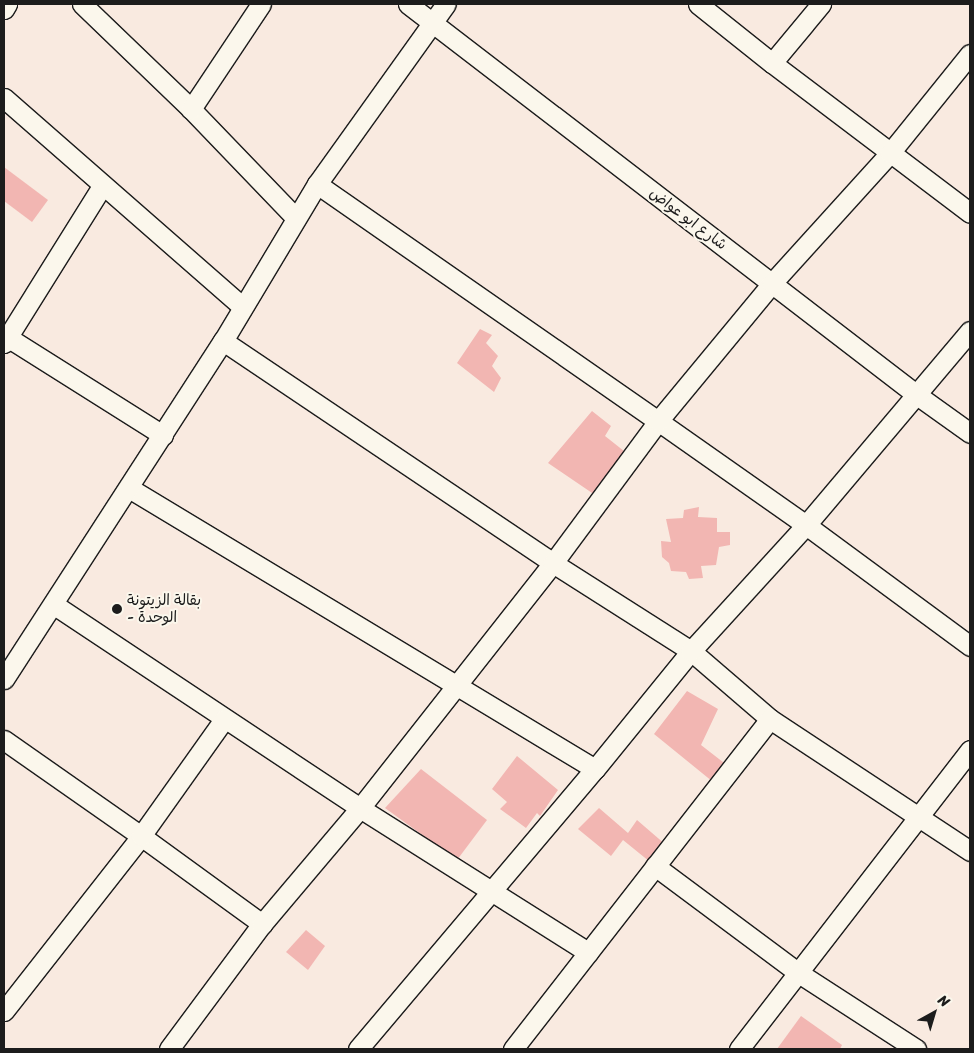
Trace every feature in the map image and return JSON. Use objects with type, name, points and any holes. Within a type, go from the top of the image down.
[{"type":"street","points":[[4,9],[7,4]]},
{"type":"street","points":[[82,4],[190,109],[295,217]]},
{"type":"street","points":[[190,109],[261,4]]},
{"type":"street","name":"شارع ابو عواض","points":[[408,4],[917,395],[970,433]]},
{"type":"street","points":[[4,679],[163,435],[316,184],[446,4]]},
{"type":"street","points":[[698,4],[890,154],[970,213]]},
{"type":"street","points":[[772,63],[820,4]]},
{"type":"street","points":[[169,1049],[262,924],[360,808],[553,563],[658,421],[772,283],[890,154],[970,54]]},
{"type":"street","points":[[4,98],[102,186],[242,306]]},
{"type":"street","points":[[316,184],[806,525],[970,646]]},
{"type":"street","points":[[102,186],[5,338],[163,435]]},
{"type":"street","points":[[358,1049],[595,770],[691,651],[806,525],[970,331]]},
{"type":"street","points":[[222,341],[553,563],[691,651],[770,719],[970,851]]},
{"type":"street","points":[[129,488],[595,770]]},
{"type":"street","points":[[53,604],[360,808],[492,889],[588,952]]},
{"type":"street","points":[[4,1011],[141,836],[224,719]]},
{"type":"street","points":[[513,1049],[770,719]]},
{"type":"street","points":[[4,740],[262,924]]},
{"type":"street","points":[[740,1049],[797,972],[970,750]]},
{"type":"street","points":[[655,866],[797,972],[916,1049]]},
{"type":"building","points":[[4,167],[48,200],[32,222],[4,201]]},
{"type":"building","points":[[480,329],[492,335],[486,343],[498,356],[492,366],[501,378],[494,392],[457,363]]},
{"type":"building","points":[[592,411],[611,426],[605,436],[629,455],[598,497],[548,463]]},
{"type":"building","points":[[699,507],[698,517],[717,518],[717,532],[730,532],[730,545],[719,547],[716,565],[701,566],[703,578],[689,579],[686,572],[671,571],[669,563],[662,557],[661,541],[671,542],[666,519],[683,518],[684,510]]},
{"type":"building","points":[[687,691],[718,709],[701,745],[728,766],[718,786],[654,734]]},
{"type":"building","points":[[517,756],[558,790],[540,816],[537,813],[526,828],[500,809],[507,802],[492,789]]},
{"type":"building","points":[[421,769],[487,820],[457,860],[385,808]]},
{"type":"building","points":[[599,808],[628,833],[637,820],[666,845],[655,866],[623,840],[611,856],[578,829]]},
{"type":"building","points":[[306,930],[325,946],[308,970],[286,952]]},
{"type":"building","points":[[801,1016],[842,1045],[840,1049],[777,1049]]},
{"type":"place","name":"بقالة الزيتونة - الوحدة","points":[[117,609]]}]
